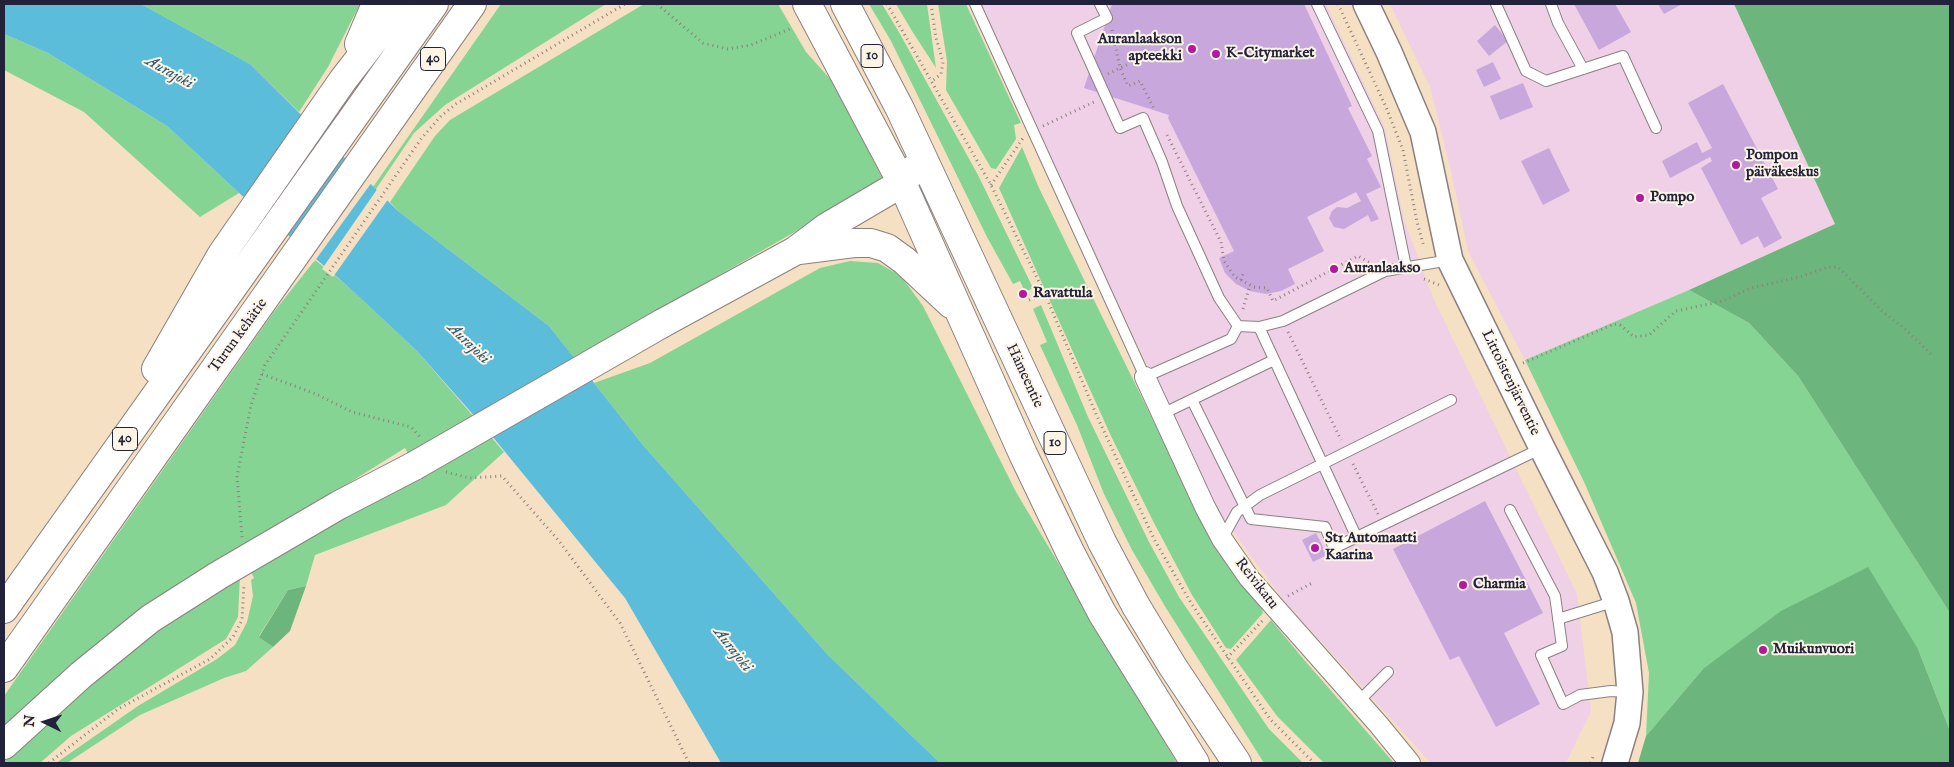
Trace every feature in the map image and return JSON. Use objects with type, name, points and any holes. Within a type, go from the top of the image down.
[{"type":"highway","points":[[343,80],[376,4]]},
{"type":"highway","points":[[74,510],[222,254],[343,80],[402,4]]},
{"type":"highway","name":"40","points":[[4,609],[434,4]]},
{"type":"highway","name":"Turun kehätie","points":[[4,668],[472,4]]},
{"type":"highway","name":"10","points":[[807,4],[902,183],[958,310],[1070,552],[1102,613],[1195,763]]},
{"type":"highway","name":"Hämeentie","points":[[845,4],[922,154],[1102,542],[1136,606],[1173,667],[1237,763]]},
{"type":"highway","points":[[4,745],[81,675],[150,620],[219,575],[339,506],[419,454],[794,251],[826,227],[902,183],[914,169],[922,154]]},
{"type":"highway","points":[[794,251],[854,243],[886,248],[905,261],[958,310]]},
{"type":"street","name":"Littoistenjärventie","points":[[1366,4],[1423,132],[1450,260],[1605,572],[1616,601],[1625,632],[1630,692],[1627,723],[1615,763]]},
{"type":"street","name":"Reivikatu","points":[[1144,377],[1222,539],[1255,586],[1410,763]]},
{"type":"lane","points":[[975,4],[1144,377],[1231,339],[1238,326]]},
{"type":"lane","points":[[1100,4],[1107,18],[1077,33],[1120,128],[1143,118],[1184,221],[1219,298],[1238,326]]},
{"type":"lane","points":[[1318,4],[1378,131],[1406,267]]},
{"type":"lane","points":[[1496,4],[1526,71],[1546,81],[1623,56],[1656,128]]},
{"type":"lane","points":[[1551,4],[1558,23],[1583,70]]},
{"type":"lane","points":[[1238,326],[1258,327],[1282,321],[1385,271],[1450,260]]},
{"type":"lane","points":[[1258,327],[1357,538]]},
{"type":"lane","points":[[1162,414],[1274,360]]},
{"type":"lane","points":[[1192,400],[1251,519],[1325,527],[1334,548],[1542,448]]},
{"type":"lane","points":[[1222,539],[1236,512],[1260,495],[1451,400]]},
{"type":"lane","points":[[1510,510],[1555,596],[1562,646],[1541,655],[1563,704],[1580,695],[1611,691],[1630,692]]},
{"type":"lane","points":[[1558,619],[1616,601]]},
{"type":"lane","points":[[1358,702],[1388,672]]},
{"type":"path","points":[[242,540],[237,477],[251,405],[265,365],[420,139],[440,116],[456,104],[625,4]]},
{"type":"path","points":[[657,4],[703,44],[727,49],[751,45],[792,28]]},
{"type":"path","points":[[886,4],[963,133],[991,185],[1045,294],[1096,414],[1154,539],[1191,604],[1265,712],[1288,740],[1314,763]]},
{"type":"path","points":[[931,4],[936,38],[943,62],[941,74],[931,82]]},
{"type":"path","points":[[1107,18],[1115,36],[1120,68],[1128,86],[1140,81],[1157,115]]},
{"type":"path","points":[[1098,78],[1130,63]]},
{"type":"path","points":[[1165,132],[1221,242],[1224,261],[1235,278],[1250,285],[1267,288],[1383,526]]},
{"type":"path","points":[[1274,301],[1358,256],[1385,271]]},
{"type":"path","points":[[1518,366],[1614,324],[1620,325],[1634,337],[1650,335],[1676,311],[1723,301],[1751,288],[1803,276],[1828,266],[1838,266],[1883,312],[1904,328],[1933,356]]},
{"type":"path","points":[[1240,280],[1244,271]]},
{"type":"path","points":[[1230,280],[1235,278]]},
{"type":"path","points":[[1416,278],[1425,279],[1440,285]]},
{"type":"path","points":[[1244,306],[1250,285]]},
{"type":"path","points":[[1029,300],[1045,294]]},
{"type":"path","points":[[262,374],[316,394],[352,412],[412,426],[419,454]]},
{"type":"path","points":[[442,465],[448,473],[470,478],[502,476],[559,541],[620,623],[673,727],[689,763]]},
{"type":"path","points":[[48,763],[118,709],[210,659],[233,637],[242,620],[244,582]]},
{"type":"shaded area","points":[[981,4],[1326,4],[1385,128],[1404,220],[1434,300],[1577,594],[1591,711],[1566,763],[1431,763],[1285,602],[1212,503],[1076,214]]},
{"type":"shaded area","name":"Pompo","points":[[1390,4],[1734,4],[1835,224],[1689,290],[1525,360],[1468,251],[1430,87]]},
{"type":"green space","points":[[141,4],[360,4],[328,67],[299,112],[250,64]]},
{"type":"green space","points":[[501,4],[606,4],[445,105],[414,133],[376,189],[373,187]]},
{"type":"green space","points":[[644,4],[778,4],[806,52],[832,81],[884,181],[574,358],[549,326],[398,211],[390,202],[435,136],[450,120]]},
{"type":"green space","points":[[869,4],[882,4],[900,34],[978,175],[1033,288],[1025,292],[1020,281],[1013,284],[987,237],[891,41]]},
{"type":"green space","points":[[896,4],[927,4],[936,68],[912,31]]},
{"type":"green space","points":[[938,4],[966,4],[1021,123],[1014,125],[1016,139],[996,169],[991,168],[946,90],[947,61]]},
{"type":"green space","points":[[1734,4],[1950,4],[1950,613],[1798,376],[1749,323],[1689,290],[1835,224]]},
{"type":"green space","points":[[4,34],[48,53],[167,126],[239,193],[200,217],[84,112],[4,70]]},
{"type":"green space","points":[[1022,147],[1039,188],[1201,518],[1228,565],[1262,609],[1263,613],[1231,649],[1226,648],[1192,595],[1153,521],[1111,436],[999,188]]},
{"type":"green space","points":[[315,260],[344,283],[417,351],[504,452],[446,505],[315,555],[306,586],[288,590],[259,636],[273,647],[246,671],[224,678],[140,715],[67,763],[56,763],[138,706],[217,659],[235,645],[247,622],[253,596],[251,580],[254,578],[250,570],[419,474],[405,448],[147,609],[4,732],[4,696],[273,313]]},
{"type":"green space","points":[[850,261],[878,263],[901,276],[923,306],[1016,492],[1177,763],[940,763],[828,655],[643,445],[594,383],[650,363],[820,268]]},
{"type":"green space","points":[[1689,290],[1749,323],[1798,376],[1950,613],[1950,731],[1918,649],[1703,669],[1646,736],[1649,673],[1636,603],[1585,484],[1525,360]]},
{"type":"green space","points":[[1041,305],[1088,417],[1149,542],[1179,597],[1269,729],[1303,763],[1264,763],[1166,608],[1132,550],[1104,494],[1077,425],[1040,345],[1047,342],[1033,309]]},
{"type":"green space","points":[[1868,567],[1918,649],[1950,731],[1950,763],[1638,763],[1646,736],[1703,669],[1781,611]]},
{"type":"green space","points":[[240,576],[238,617],[226,639],[71,736],[40,763],[4,763],[4,759],[13,749],[131,647]]},
{"type":"green space","points":[[306,586],[290,631],[273,647],[259,637],[288,590]]},
{"type":"green space","points":[[1271,620],[1394,763],[1324,763],[1277,716],[1236,660]]},
{"type":"water","name":"Aurajoki","points":[[4,4],[141,4],[250,64],[398,211],[549,326],[643,445],[828,655],[940,763],[721,763],[625,598],[492,436],[417,351],[344,283],[239,193],[167,126],[48,53],[4,34]]},
{"type":"pier","points":[[348,158],[372,182],[314,262],[290,241]]},
{"type":"pier","points":[[378,188],[389,198],[333,277],[322,269]]},
{"type":"building","points":[[1112,4],[1304,4],[1352,106],[1348,108],[1372,156],[1367,159],[1381,187],[1366,194],[1379,219],[1371,222],[1368,215],[1344,229],[1334,227],[1329,218],[1332,211],[1337,207],[1347,208],[1361,201],[1356,192],[1307,217],[1324,251],[1288,269],[1295,284],[1281,291],[1266,294],[1250,291],[1236,284],[1225,273],[1219,258],[1234,251],[1168,118],[1169,115],[1084,88]]},
{"type":"building","points":[[1574,4],[1615,4],[1631,32],[1599,50]]},
{"type":"building","points":[[1658,4],[1682,4],[1664,14]]},
{"type":"building","points":[[1495,25],[1508,41],[1489,56],[1477,41]]},
{"type":"building","points":[[1493,62],[1501,79],[1484,87],[1476,70]]},
{"type":"building","points":[[1523,83],[1533,107],[1500,120],[1490,96]]},
{"type":"building","name":"Pompon päiväkeskus","points":[[1723,84],[1778,189],[1761,198],[1782,238],[1764,248],[1758,236],[1741,245],[1701,168],[1712,161],[1710,157],[1670,178],[1662,161],[1697,142],[1702,153],[1712,148],[1688,103]]},
{"type":"building","points":[[1549,148],[1570,191],[1543,205],[1521,161]]},
{"type":"building","points":[[1485,501],[1543,613],[1504,633],[1540,704],[1496,727],[1459,656],[1450,660],[1393,549]]},
{"type":"building","points":[[1316,533],[1327,555],[1313,562],[1302,540]]},
{"type":"place","name":"Auranlaakson apteekki","points":[[1192,49]]},
{"type":"place","name":"K-Citymarket","points":[[1216,54]]},
{"type":"place","name":"Pompon päiväkeskus","points":[[1736,165]]},
{"type":"place","name":"Pompo","points":[[1640,198]]},
{"type":"place","name":"Auranlaakso","points":[[1334,269]]},
{"type":"place","name":"Ravattula","points":[[1023,294]]},
{"type":"place","name":"St1 Automaatti Kaarina","points":[[1315,548]]},
{"type":"place","name":"Charmia","points":[[1463,585]]},
{"type":"place","name":"Muikunvuori","points":[[1763,650]]}]
